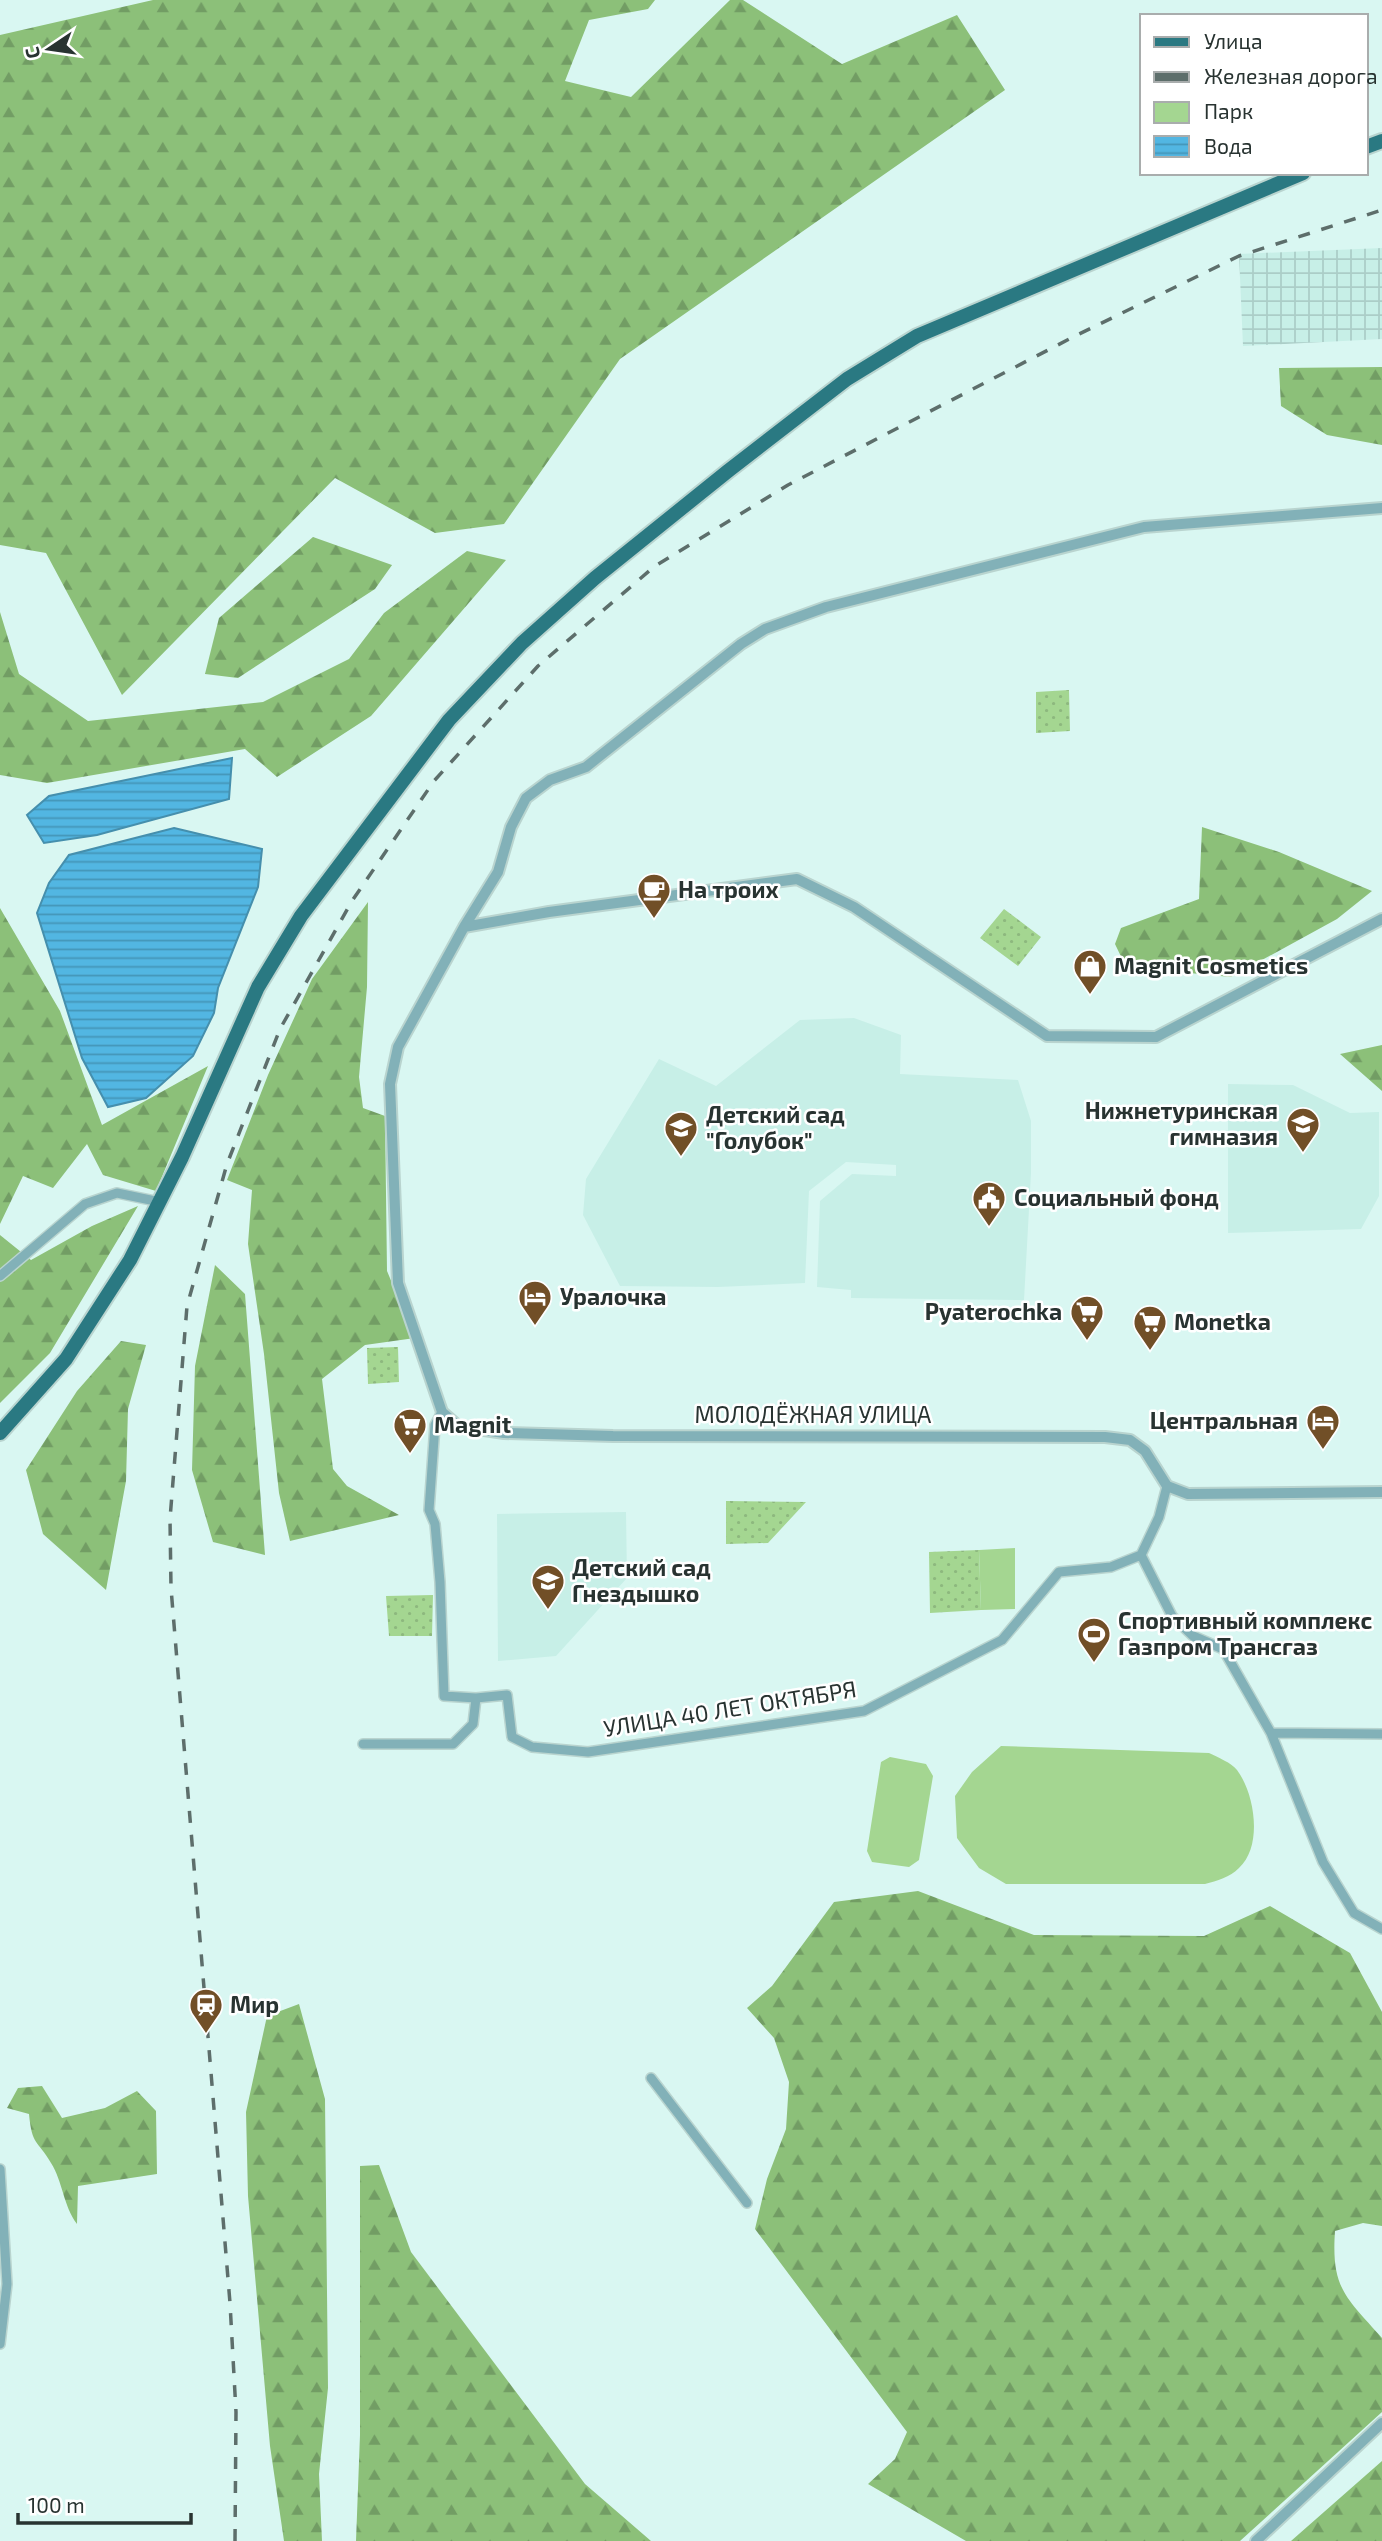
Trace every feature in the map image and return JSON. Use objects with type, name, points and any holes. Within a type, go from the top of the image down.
[{"type":"main road","points":[[0,1433],[66,1359],[130,1260],[160,1202],[258,986],[300,916],[371,819],[449,720],[522,643],[595,578],[728,471],[847,379],[917,336],[1298,175]]},
{"type":"street","points":[[363,1744],[453,1744],[473,1724],[476,1698],[444,1696],[440,1582],[435,1524],[429,1510],[435,1424],[442,1412],[398,1283],[390,1084],[398,1047],[464,927],[498,872],[511,827],[526,798],[550,780],[586,767],[765,629],[826,607],[1144,527],[1382,508]]},
{"type":"street","points":[[464,927],[549,912],[797,878],[854,907],[1047,1036],[1156,1037],[1382,919]]},
{"type":"street","points":[[0,1276],[85,1203],[117,1192],[160,1202]]},
{"type":"street","name":"МОЛОДЁЖНАЯ УЛИЦА","points":[[442,1412],[458,1426],[504,1433],[613,1436],[1105,1437],[1129,1440],[1145,1451],[1167,1486]]},
{"type":"street","points":[[1382,1492],[1188,1494],[1167,1486],[1159,1517],[1141,1555],[1172,1616],[1193,1636],[1223,1648],[1271,1733],[1323,1862],[1354,1913],[1382,1930]]},
{"type":"street","name":"УЛИЦА 40 ЛЕТ ОКТЯБРЯ","points":[[476,1698],[507,1695],[512,1737],[531,1748],[588,1752],[864,1712],[1002,1640],[1059,1572],[1111,1567],[1141,1555]]},
{"type":"street","points":[[1271,1733],[1382,1734]]},
{"type":"street","points":[[651,2078],[747,2203]]},
{"type":"street","points":[[0,2169],[7,2284],[0,2344]]},
{"type":"street","points":[[1256,2541],[1382,2423]]},
{"type":"shaded area","points":[[1382,248],[1382,339],[1243,346],[1239,254]]},
{"type":"shaded area","points":[[854,1018],[901,1035],[900,1074],[1018,1080],[1031,1121],[1024,1300],[851,1298],[851,1290],[817,1287],[820,1201],[852,1174],[896,1176],[896,1165],[846,1162],[809,1191],[805,1283],[718,1287],[620,1286],[583,1215],[586,1179],[659,1059],[716,1086],[800,1020]]},
{"type":"shaded area","name":"Нижнетуринская гимназия","points":[[1228,1084],[1293,1085],[1350,1113],[1379,1112],[1379,1196],[1361,1229],[1228,1233]]},
{"type":"shaded area","name":"Детский сад Гнездышко","points":[[626,1512],[627,1578],[556,1656],[498,1661],[497,1514]]},
{"type":"green space","points":[[153,0],[655,0],[648,9],[589,20],[565,81],[631,97],[730,0],[743,0],[842,64],[957,15],[1005,90],[620,359],[504,524],[435,533],[335,478],[122,695],[46,553],[0,545],[0,35]]},
{"type":"green space","points":[[1382,367],[1382,445],[1327,435],[1281,406],[1279,368]]},
{"type":"green space","points":[[313,537],[392,565],[375,589],[238,678],[205,674],[219,618]]},
{"type":"green space","points":[[467,551],[506,560],[371,716],[277,777],[245,749],[47,783],[0,775],[0,612],[19,674],[88,721],[263,702],[349,659],[384,613]]},
{"type":"green space","points":[[1069,690],[1070,731],[1036,733],[1036,692]]},
{"type":"green space","points":[[1202,827],[1279,852],[1372,891],[1337,919],[1231,977],[1126,967],[1115,944],[1121,928],[1199,899]]},
{"type":"green space","points":[[368,902],[367,987],[359,1077],[363,1108],[385,1116],[387,1271],[415,1338],[365,1345],[322,1379],[333,1469],[347,1486],[399,1515],[290,1541],[279,1493],[264,1354],[248,1244],[252,1190],[227,1180],[268,1075],[312,979]]},
{"type":"green space","points":[[0,908],[60,1011],[102,1125],[208,1066],[156,1191],[103,1175],[87,1144],[53,1188],[23,1176],[0,1224]]},
{"type":"green space","points":[[1004,909],[1041,937],[1018,966],[980,938]]},
{"type":"green space","points":[[1382,1045],[1382,1091],[1340,1054]]},
{"type":"green space","points":[[138,1206],[50,1353],[0,1403],[0,1235],[31,1260],[92,1226]]},
{"type":"green space","points":[[215,1265],[245,1294],[265,1555],[213,1542],[192,1470],[195,1366]]},
{"type":"green space","points":[[121,1341],[146,1345],[128,1409],[126,1481],[106,1590],[43,1534],[26,1470],[77,1391]]},
{"type":"green space","points":[[398,1347],[399,1382],[368,1384],[367,1348]]},
{"type":"green space","points":[[726,1501],[806,1502],[768,1543],[726,1544]]},
{"type":"green space","points":[[1015,1548],[1015,1609],[981,1610],[979,1550]]},
{"type":"green space","points":[[979,1550],[981,1610],[930,1613],[929,1552]]},
{"type":"green space","points":[[433,1595],[432,1636],[389,1636],[386,1596]]},
{"type":"green space","points":[[1001,1746],[1209,1753],[1235,1767],[1248,1792],[1254,1834],[1247,1858],[1232,1874],[1205,1884],[1006,1884],[979,1868],[957,1838],[955,1796],[972,1772]]},
{"type":"green space","points":[[890,1757],[926,1764],[933,1776],[919,1860],[909,1867],[872,1862],[867,1851],[881,1762]]},
{"type":"green space","points":[[918,1891],[1034,1935],[1204,1936],[1270,1906],[1350,1953],[1382,2012],[1382,2226],[1363,2223],[1335,2231],[1334,2251],[1339,2280],[1344,2291],[1382,2338],[1382,2412],[1240,2541],[966,2541],[868,2484],[895,2459],[907,2432],[755,2229],[767,2179],[786,2129],[789,2082],[774,2038],[747,2008],[772,1986],[834,1902]]},
{"type":"green space","points":[[299,2004],[325,2099],[328,2388],[319,2474],[322,2541],[284,2541],[270,2446],[248,2196],[246,2112],[267,2016]]},
{"type":"green space","points":[[42,2086],[62,2118],[105,2108],[137,2091],[156,2111],[157,2174],[78,2186],[77,2224],[55,2170],[36,2142],[29,2114],[7,2108],[18,2088]]},
{"type":"green space","points":[[379,2165],[411,2252],[585,2484],[651,2541],[356,2541],[360,2435],[360,2166]]},
{"type":"green space","points":[[1382,2461],[1382,2541],[1291,2541]]},
{"type":"water","points":[[232,758],[229,799],[97,835],[44,843],[27,815],[49,796]]},
{"type":"water","points":[[174,828],[262,849],[258,887],[218,988],[214,1013],[193,1056],[146,1098],[108,1107],[82,1058],[37,913],[49,883],[69,855]]},
{"type":"railway","points":[[235,2541],[236,2412],[230,2303],[171,1588],[170,1519],[187,1306],[227,1164],[280,1029],[352,901],[434,781],[538,666],[655,566],[788,485],[1077,335],[1239,256],[1382,210]]},
{"type":"place","name":"На троих","points":[[654,920]]},
{"type":"place","name":"Magnit Cosmetics","points":[[1090,996]]},
{"type":"place","name":"Нижнетуринская гимназия","points":[[1303,1154]]},
{"type":"place","name":"Детский сад \"Голубок\"","points":[[681,1158]]},
{"type":"place","name":"Социальный фонд","points":[[989,1228]]},
{"type":"place","name":"Уралочка","points":[[535,1327]]},
{"type":"place","name":"Pyaterochka","points":[[1087,1342]]},
{"type":"place","name":"Monetka","points":[[1150,1352]]},
{"type":"place","name":"Центральная","points":[[1323,1451]]},
{"type":"place","name":"Magnit","points":[[410,1455]]},
{"type":"place","name":"Детский сад Гнездышко","points":[[548,1611]]},
{"type":"place","name":"Спортивный комплекс Газпром Трансгаз","points":[[1094,1664]]},
{"type":"place","name":"Мир","points":[[206,2035]]}]
